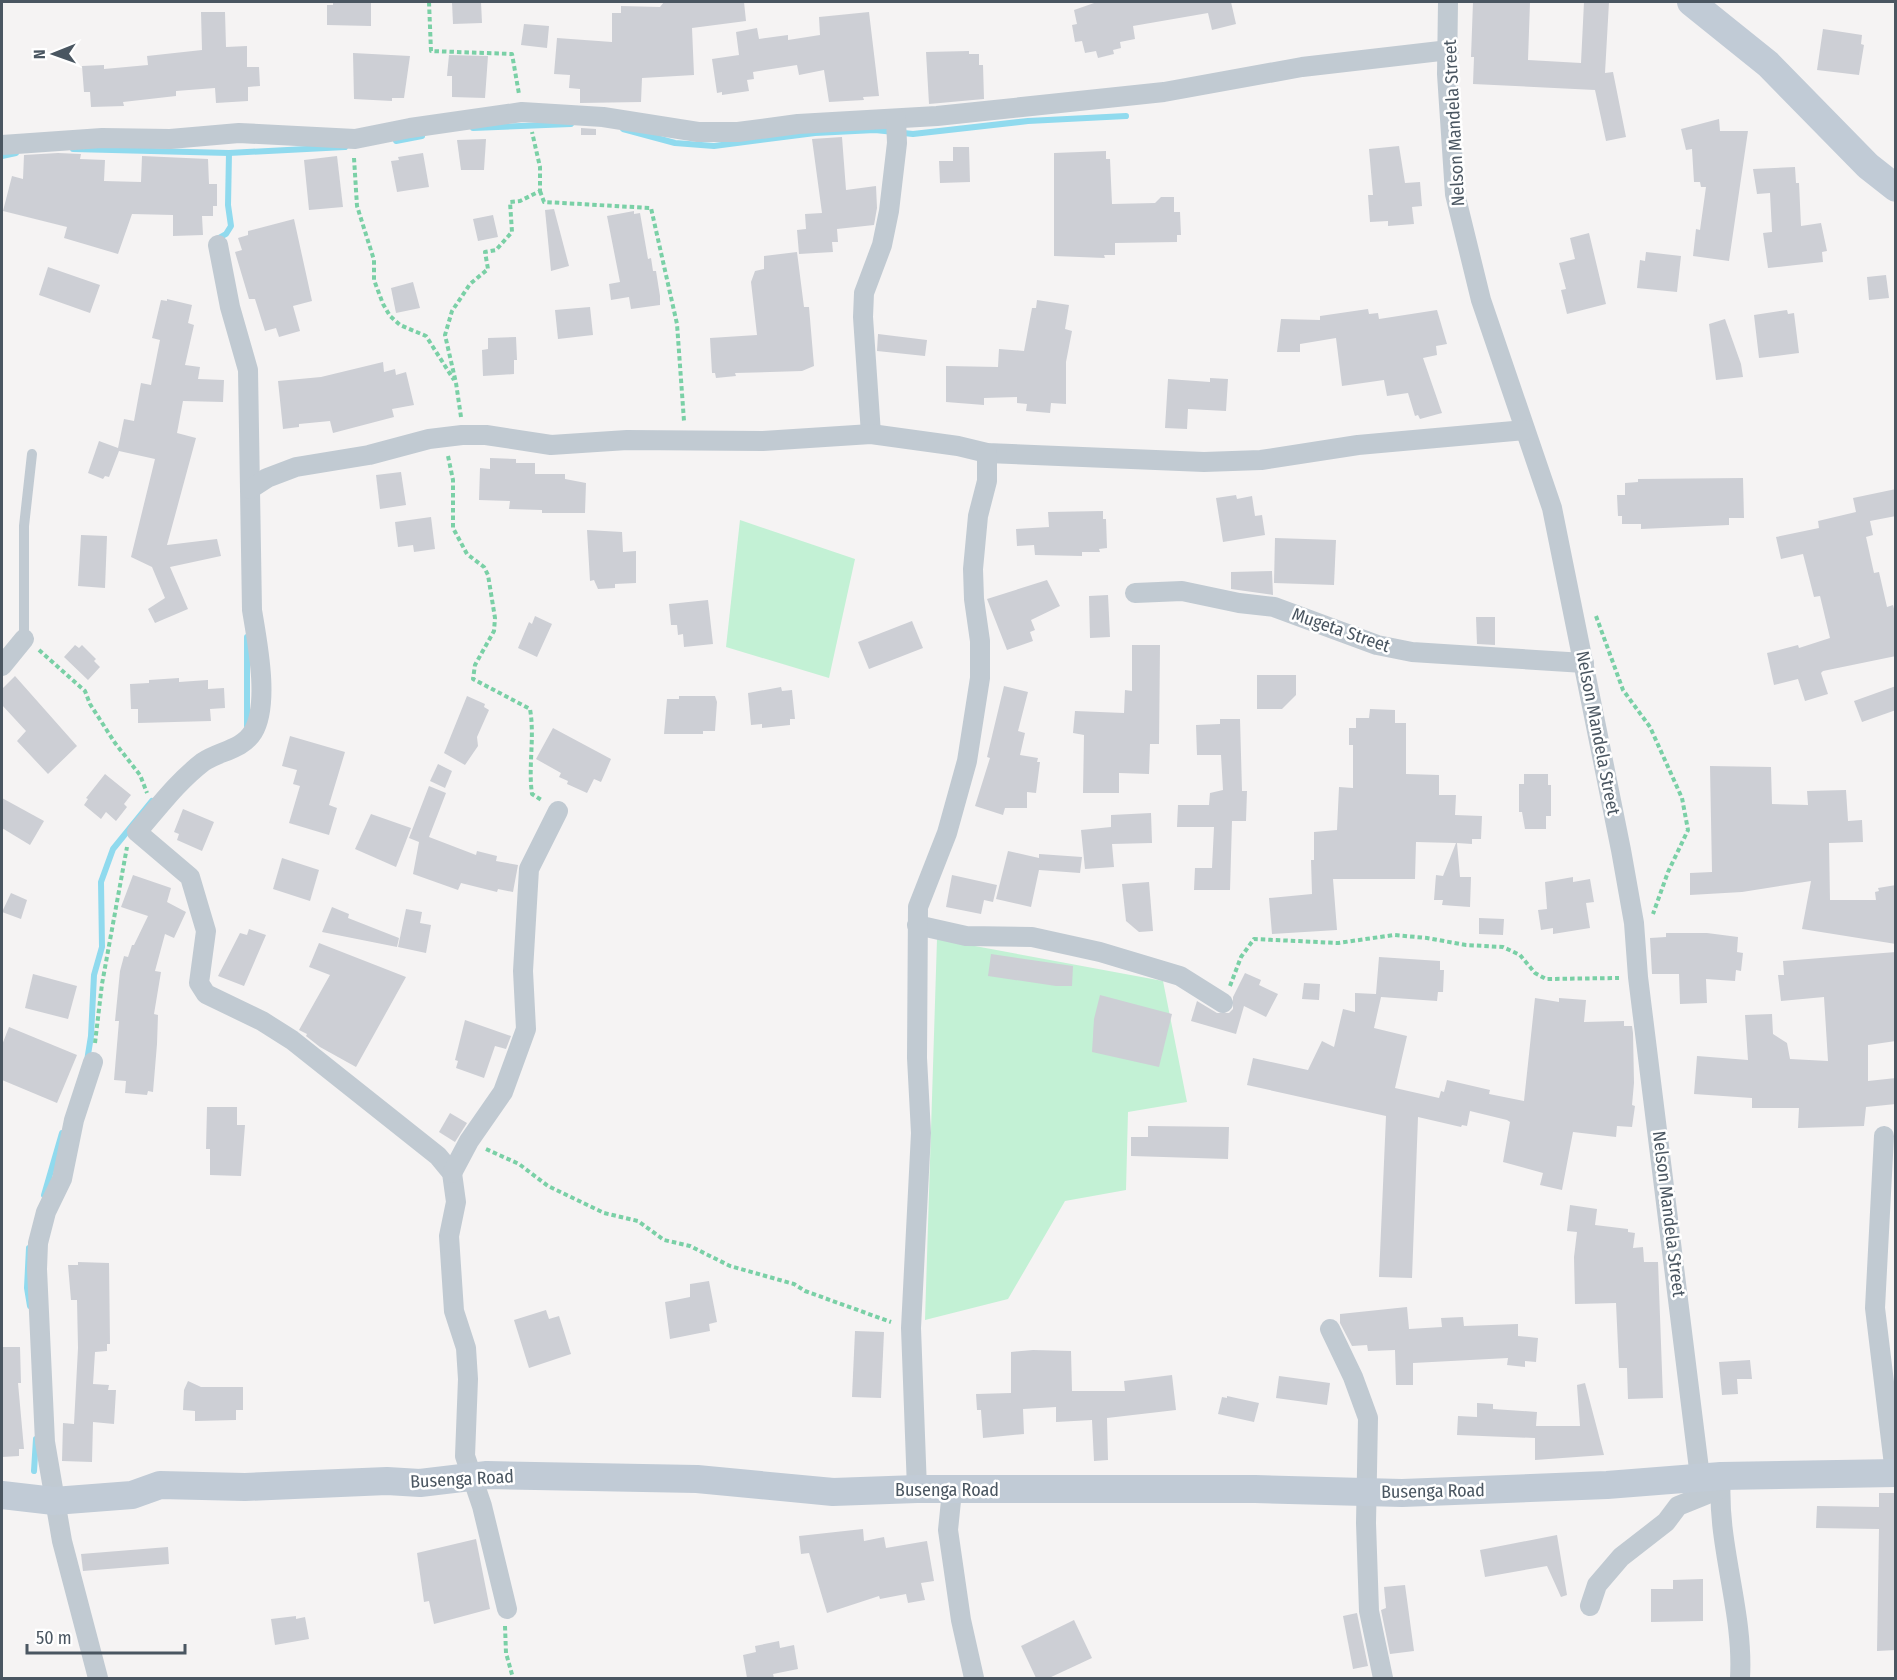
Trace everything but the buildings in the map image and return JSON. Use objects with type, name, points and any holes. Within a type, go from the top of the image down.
[{"type":"street","name":"Nelson Mandela Street","points":[[1448,2],[1447,74],[1457,204],[1481,300],[1552,508],[1623,860],[1636,946],[1638,977],[1714,1481],[1736,1605],[1740,1678]]},
{"type":"street","points":[[1691,2],[1768,64],[1868,166],[1896,189]]},
{"type":"street","points":[[2,145],[102,138],[170,139],[239,133],[355,139],[410,128],[526,113],[603,117],[698,132],[738,132],[798,124],[896,119],[1164,92],[1302,67],[1449,50]]},
{"type":"street","points":[[871,434],[863,318],[864,293],[882,245],[889,211],[897,143],[896,119]]},
{"type":"street","points":[[218,245],[230,307],[248,370],[252,610],[257,641],[261,712],[253,733],[238,747],[205,761],[180,782],[137,832],[190,877],[206,931],[199,983],[206,994],[262,1021],[292,1040],[438,1156],[452,1173],[456,1202],[449,1236],[451,1291],[454,1311],[466,1347],[465,1456],[473,1478],[507,1609]]},
{"type":"street","points":[[250,489],[267,478],[296,467],[369,455],[454,436],[486,435],[550,445],[685,440],[763,441],[871,434],[958,446],[987,453],[1204,462],[1249,460],[1347,446],[1525,430]]},
{"type":"street","points":[[917,1489],[911,1328],[921,1133],[917,1058],[918,907],[947,833],[967,761],[980,678],[980,641],[974,599],[973,569],[978,516],[987,481],[987,453]]},
{"type":"street","name":"Mugeta Street","points":[[1136,594],[1182,591],[1239,603],[1274,607],[1377,645],[1412,652],[1584,663]]},
{"type":"street","points":[[2,666],[24,639]]},
{"type":"street","points":[[452,1173],[469,1141],[503,1092],[526,1029],[524,971],[529,869],[558,811]]},
{"type":"street","points":[[917,925],[966,936],[1032,937],[1100,952],[1180,976],[1223,1003]]},
{"type":"street","points":[[93,1062],[74,1120],[62,1179],[46,1212],[38,1243],[45,1443],[54,1501],[77,1604],[98,1678]]},
{"type":"street","points":[[1884,1136],[1875,1308],[1895,1473]]},
{"type":"street","points":[[1330,1329],[1353,1377],[1368,1418],[1366,1492],[1369,1611],[1383,1678]]},
{"type":"street","name":"Busenga Road","points":[[2,1495],[54,1501],[132,1495],[160,1485],[245,1487],[387,1481],[420,1483],[487,1475],[697,1479],[833,1492],[917,1489],[952,1491],[1255,1489],[1366,1492],[1895,1473]]},
{"type":"street","points":[[1590,1606],[1597,1585],[1621,1557],[1666,1522],[1678,1506],[1714,1481]]},
{"type":"street","points":[[952,1491],[948,1530],[961,1620],[974,1678]]},
{"type":"lane","points":[[24,639],[24,526],[33,454]]},
{"type":"path","points":[[429,2],[431,51],[512,54],[540,167],[540,191],[544,202],[651,208],[677,324],[685,440]]},
{"type":"path","points":[[355,139],[353,172],[357,179],[357,206],[374,260],[374,280],[383,304],[390,316],[400,324],[426,336],[456,383]]},
{"type":"path","points":[[540,191],[520,201],[510,202],[512,232],[496,250],[486,252],[488,269],[470,284],[452,311],[445,335],[456,383],[454,436],[446,452],[452,465],[453,528],[467,554],[484,567],[488,575],[495,618],[494,631],[475,665],[473,679],[530,709],[534,727],[530,770],[532,794],[558,811]]},
{"type":"path","points":[[1596,614],[1623,690],[1650,727],[1682,798],[1688,830],[1668,872],[1653,916],[1636,946]]},
{"type":"path","points":[[24,639],[85,691],[90,704],[140,775],[147,795],[157,808]]},
{"type":"path","points":[[93,1062],[102,984],[122,868],[128,844],[137,832]]},
{"type":"path","points":[[1223,1003],[1242,957],[1254,939],[1338,943],[1394,935],[1426,938],[1466,945],[1503,947],[1520,955],[1535,973],[1546,979],[1638,977]]},
{"type":"path","points":[[469,1141],[519,1164],[549,1186],[604,1213],[638,1221],[664,1240],[690,1246],[730,1266],[794,1284],[805,1292],[911,1328]]},
{"type":"path","points":[[507,1609],[504,1630],[513,1678]]},
{"type":"green space","points":[[740,520],[855,559],[829,678],[726,647]]},
{"type":"green space","points":[[937,939],[1163,981],[1187,1102],[1128,1112],[1126,1190],[1065,1201],[1008,1299],[925,1320]]},
{"type":"waterway","points":[[623,129],[675,143],[714,146],[815,133],[875,130],[913,134],[1028,121],[1126,116]]},
{"type":"waterway","points":[[473,128],[571,124]]},
{"type":"waterway","points":[[396,141],[422,136]]},
{"type":"waterway","points":[[73,149],[229,153],[345,147]]},
{"type":"waterway","points":[[2,156],[16,153]]},
{"type":"waterway","points":[[217,239],[226,234],[231,226],[228,205],[229,153]]},
{"type":"waterway","points":[[247,637],[247,726]]},
{"type":"waterway","points":[[87,1061],[91,1036],[94,975],[102,947],[101,882],[113,849],[152,801]]},
{"type":"waterway","points":[[44,1195],[62,1133]]},
{"type":"waterway","points":[[29,1248],[27,1288],[30,1306]]},
{"type":"waterway","points":[[34,1471],[36,1439]]}]
